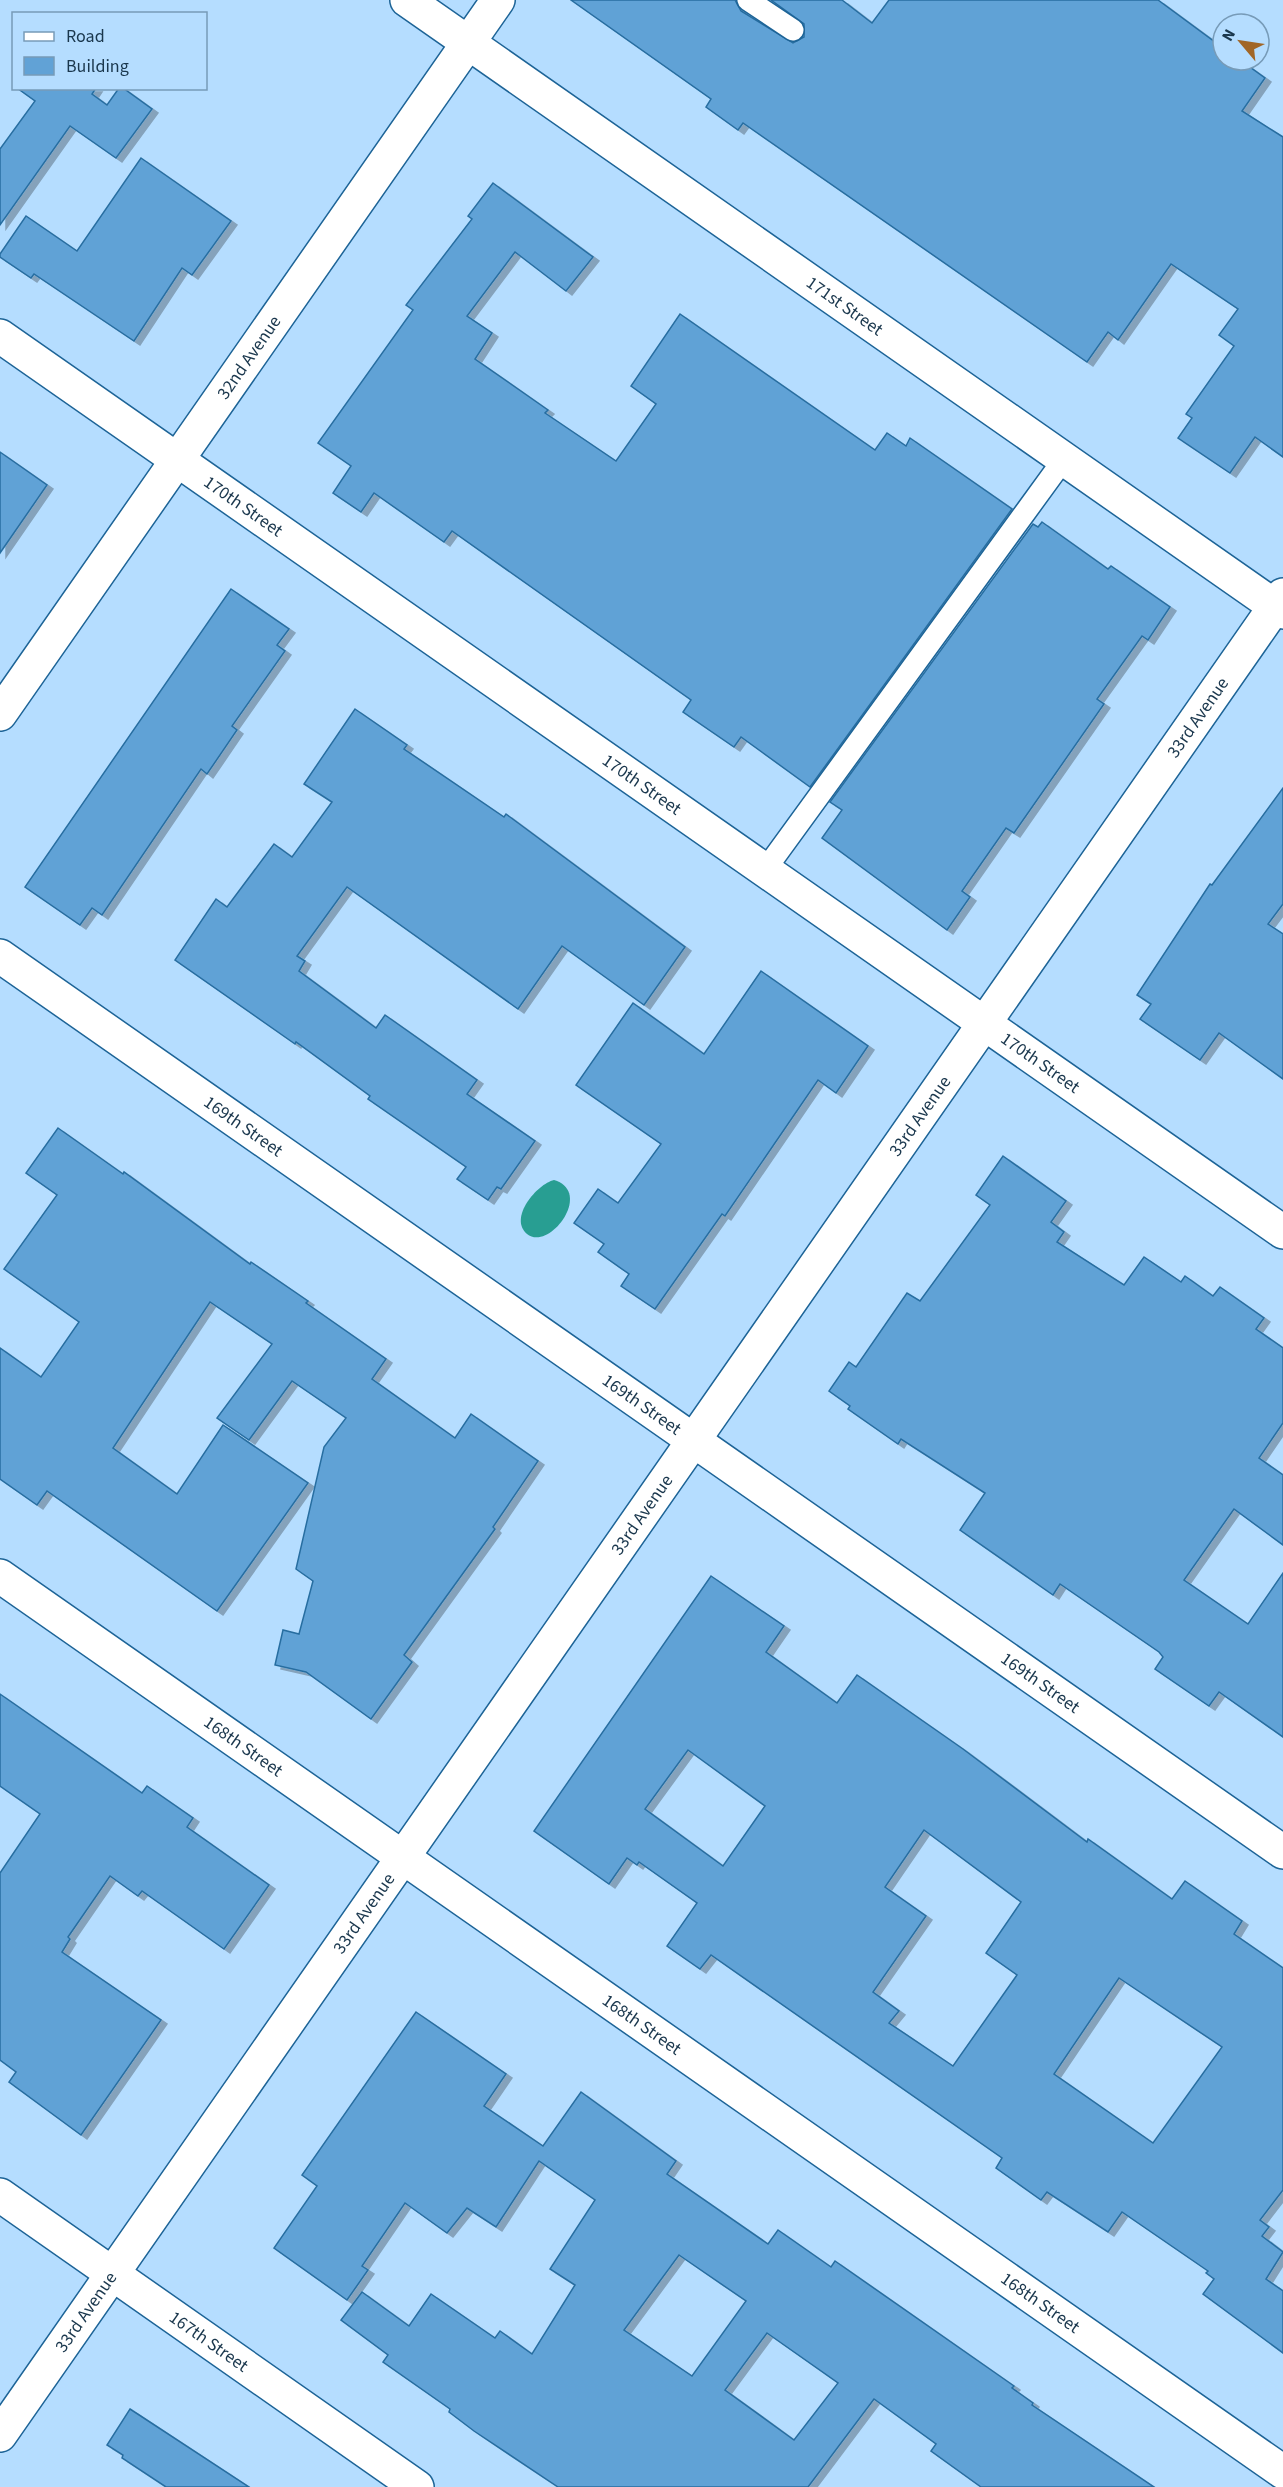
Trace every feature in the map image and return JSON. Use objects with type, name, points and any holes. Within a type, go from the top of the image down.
[{"type":"street","name":"171st Street","points":[[407,0],[1064,459],[1280,604]]},
{"type":"street","name":"32nd Avenue","points":[[0,714],[498,0]]},
{"type":"street","name":"170th Street","points":[[0,336],[1283,1232]]},
{"type":"street","name":"33rd Avenue","points":[[0,2435],[984,1023],[1280,604]]},
{"type":"street","name":"169th Street","points":[[0,956],[1283,1852]]},
{"type":"street","name":"168th Street","points":[[0,1576],[1283,2472]]},
{"type":"street","name":"167th Street","points":[[0,2195],[417,2487]]},
{"type":"lane","points":[[748,0],[793,30]]},
{"type":"lane","points":[[765,870],[1064,459]]},
{"type":"shaded area","points":[[554,1180],[565,1187],[570,1196],[569,1207],[564,1218],[546,1235],[536,1237],[527,1234],[522,1227],[521,1219],[527,1202],[540,1188]]},
{"type":"building","points":[[571,0],[735,0],[741,11],[793,43],[804,37],[804,24],[771,0],[842,0],[872,23],[889,0],[1158,0],[1211,39],[1211,72],[1257,72],[1265,78],[1242,111],[1283,137],[1283,457],[1255,437],[1230,473],[1178,438],[1192,418],[1186,414],[1234,346],[1219,335],[1238,309],[1171,264],[1118,340],[1108,332],[1087,362],[743,123],[738,130],[706,107],[711,99]]},
{"type":"building","points":[[20,90],[95,90],[92,94],[107,105],[118,90],[126,90],[152,109],[116,158],[70,126],[0,225],[0,149],[35,101]]},
{"type":"building","points":[[141,158],[231,221],[192,275],[182,268],[134,341],[34,274],[31,278],[0,257],[0,254],[26,216],[77,251]]},
{"type":"building","points":[[493,183],[593,257],[566,291],[515,252],[467,316],[492,333],[475,359],[548,410],[545,413],[616,461],[656,404],[631,386],[680,314],[875,450],[887,433],[906,446],[910,438],[1012,509],[810,787],[741,737],[734,747],[683,712],[691,700],[452,531],[444,542],[374,493],[361,512],[333,493],[351,466],[318,443],[413,310],[406,305],[472,219],[468,216]]},
{"type":"building","points":[[0,452],[47,485],[0,553]]},
{"type":"building","points":[[1042,522],[1108,569],[1111,566],[1170,607],[1148,640],[1142,636],[1097,699],[1104,704],[1014,833],[1006,828],[962,891],[970,897],[947,930],[822,838],[842,810],[830,802],[1033,524],[1038,527]]},
{"type":"building","points":[[231,589],[289,629],[277,645],[285,651],[232,726],[237,730],[207,774],[201,769],[102,915],[92,908],[80,925],[25,887]]},
{"type":"building","points":[[355,709],[407,745],[404,749],[504,817],[506,814],[685,947],[644,1005],[562,946],[518,1009],[347,887],[297,956],[305,961],[299,971],[376,1028],[385,1015],[477,1080],[467,1094],[535,1141],[501,1189],[497,1187],[488,1200],[457,1179],[466,1167],[368,1099],[370,1096],[296,1042],[295,1044],[175,960],[216,899],[227,907],[274,844],[292,857],[332,802],[304,784]]},
{"type":"building","points":[[1283,788],[1283,904],[1268,924],[1283,934],[1283,1079],[1219,1033],[1200,1060],[1140,1019],[1151,1004],[1137,995],[1210,884],[1212,885]]},
{"type":"building","points":[[761,971],[868,1046],[836,1093],[818,1080],[725,1216],[722,1214],[655,1309],[621,1286],[629,1274],[598,1252],[604,1244],[574,1223],[598,1189],[618,1203],[661,1144],[576,1085],[633,1003],[704,1054]]},
{"type":"building","points":[[58,1128],[123,1174],[124,1172],[250,1264],[251,1262],[308,1301],[306,1303],[386,1359],[372,1379],[455,1438],[471,1414],[538,1461],[493,1527],[495,1529],[404,1655],[412,1662],[371,1719],[306,1672],[275,1665],[283,1630],[299,1634],[313,1581],[296,1569],[324,1447],[346,1418],[292,1381],[249,1440],[217,1418],[272,1344],[210,1302],[113,1448],[177,1494],[223,1425],[308,1483],[217,1611],[47,1491],[37,1505],[0,1479],[0,1348],[41,1377],[79,1322],[4,1269],[57,1195],[26,1173]]},
{"type":"building","points":[[1003,1156],[1066,1201],[1051,1222],[1064,1232],[1057,1242],[1124,1285],[1144,1257],[1181,1282],[1185,1276],[1213,1296],[1220,1287],[1264,1318],[1256,1329],[1283,1348],[1283,1423],[1259,1458],[1283,1475],[1283,1545],[1234,1509],[1184,1580],[1248,1624],[1283,1573],[1283,1737],[1219,1692],[1209,1706],[1155,1669],[1163,1657],[1159,1652],[1060,1584],[1053,1595],[960,1530],[985,1493],[901,1439],[898,1444],[848,1409],[850,1406],[829,1391],[849,1362],[856,1367],[907,1293],[920,1301],[990,1205],[976,1195]]},
{"type":"building","points":[[711,1576],[784,1626],[766,1652],[837,1703],[857,1675],[963,1749],[1087,1842],[1088,1839],[1172,1899],[1185,1881],[1242,1921],[1234,1934],[1283,1968],[1283,2190],[1260,2220],[1269,2227],[1262,2236],[1283,2252],[1266,2279],[1283,2291],[1283,2353],[1203,2294],[1214,2279],[1206,2273],[1208,2271],[1122,2212],[1108,2232],[1047,2192],[1041,2200],[996,2168],[1002,2158],[711,1955],[700,1969],[667,1946],[697,1903],[639,1862],[637,1865],[627,1858],[609,1884],[534,1831]],"holes":[[[688,1750],[765,1806],[723,1866],[645,1809]],[[924,1830],[1021,1902],[986,1953],[1017,1975],[953,2066],[889,2023],[899,2011],[873,1992],[926,1916],[885,1887]],[[1119,1978],[1222,2047],[1153,2143],[1054,2074]]]},
{"type":"building","points":[[0,1694],[142,1793],[147,1786],[193,1818],[187,1827],[269,1885],[224,1949],[142,1891],[138,1896],[110,1876],[68,1937],[70,1939],[62,1952],[161,2020],[81,2135],[9,2082],[16,2072],[0,2060],[0,1873],[40,1814],[0,1786]]},
{"type":"building","points":[[416,2012],[506,2074],[484,2106],[543,2146],[581,2092],[676,2161],[667,2174],[768,2244],[778,2230],[831,2267],[835,2261],[1014,2386],[1012,2388],[1033,2403],[1032,2405],[1154,2487],[981,2487],[931,2451],[936,2444],[874,2399],[808,2487],[558,2487],[474,2431],[449,2412],[450,2409],[383,2362],[388,2355],[341,2320],[362,2292],[409,2326],[431,2294],[495,2338],[500,2331],[532,2354],[575,2285],[550,2269],[595,2200],[539,2161],[496,2227],[467,2208],[447,2233],[405,2203],[362,2266],[368,2270],[347,2300],[274,2248],[317,2186],[302,2175]],"holes":[[[679,2255],[746,2301],[692,2376],[624,2330]],[[767,2333],[838,2383],[794,2440],[725,2390]]]},
{"type":"building","points":[[130,2409],[249,2487],[166,2487],[122,2458],[123,2455],[107,2445]]}]
